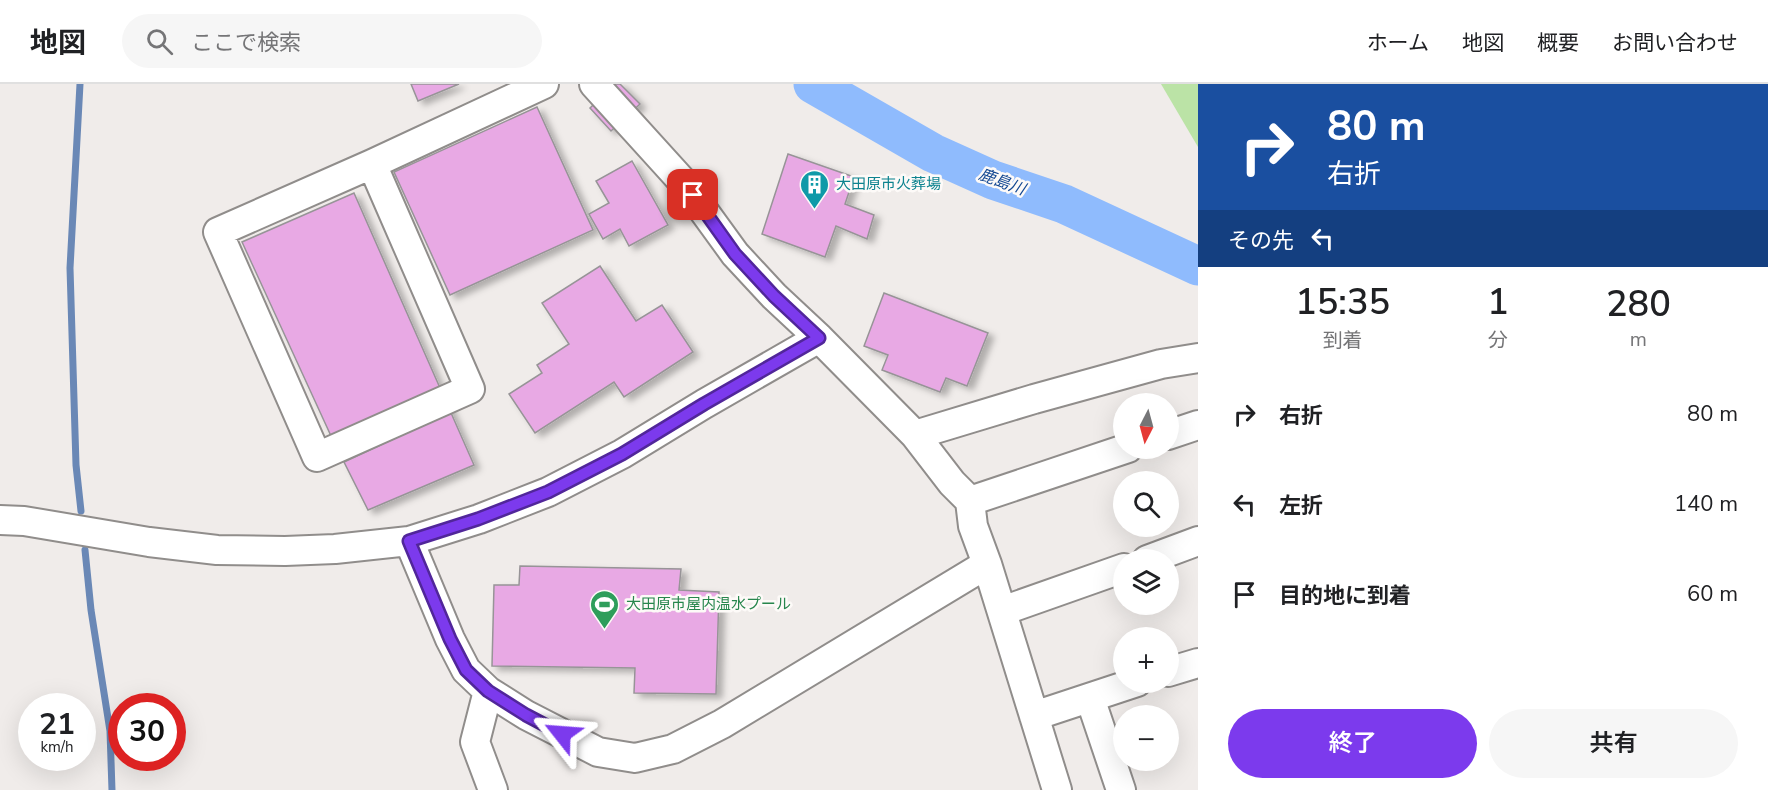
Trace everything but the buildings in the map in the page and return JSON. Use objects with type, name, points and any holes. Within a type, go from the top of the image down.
[{"type":"street","points":[[372,164],[470,389],[317,457],[218,232],[544,84]]},
{"type":"street","points":[[594,84],[693,195],[735,254],[774,296],[915,435],[952,483],[970,501],[973,526],[1002,611],[1057,790]]},
{"type":"street","points":[[0,520],[24,521],[149,542],[217,550],[335,549],[409,541],[478,519],[548,492],[622,454],[819,338]]},
{"type":"street","points":[[915,435],[1161,364],[1198,358]]},
{"type":"street","points":[[1179,431],[1198,425]]},
{"type":"street","points":[[970,501],[1113,453]]},
{"type":"street","points":[[409,541],[450,639],[466,670],[488,691],[526,715],[598,752],[635,758],[673,749],[722,724],[987,564]]},
{"type":"street","points":[[1177,549],[1198,541]]},
{"type":"street","points":[[1002,611],[1113,572]]},
{"type":"street","points":[[1179,669],[1198,663]]},
{"type":"street","points":[[1034,716],[1113,690]]},
{"type":"street","points":[[488,691],[475,742],[492,790]]},
{"type":"street","points":[[1090,698],[1121,790]]},
{"type":"green space","points":[[1161,84],[1198,84],[1198,147]]},
{"type":"waterway","points":[[80,84],[70,268],[76,465],[81,511]]},
{"type":"waterway","name":"鹿島川","points":[[813,84],[933,153],[993,180],[1064,204],[1198,266]]},
{"type":"waterway","points":[[85,550],[91,610],[110,731],[112,790]]},
{"type":"place","name":"大田原市火葬場","points":[[815,210]]},
{"type":"place","name":"大田原市屋内温水プール","points":[[605,630]]},
{"type":"route","points":[[562,734],[488,691],[466,670],[450,639],[409,541],[478,519],[548,492],[622,454],[819,338],[774,296],[735,254],[693,195]]}]
